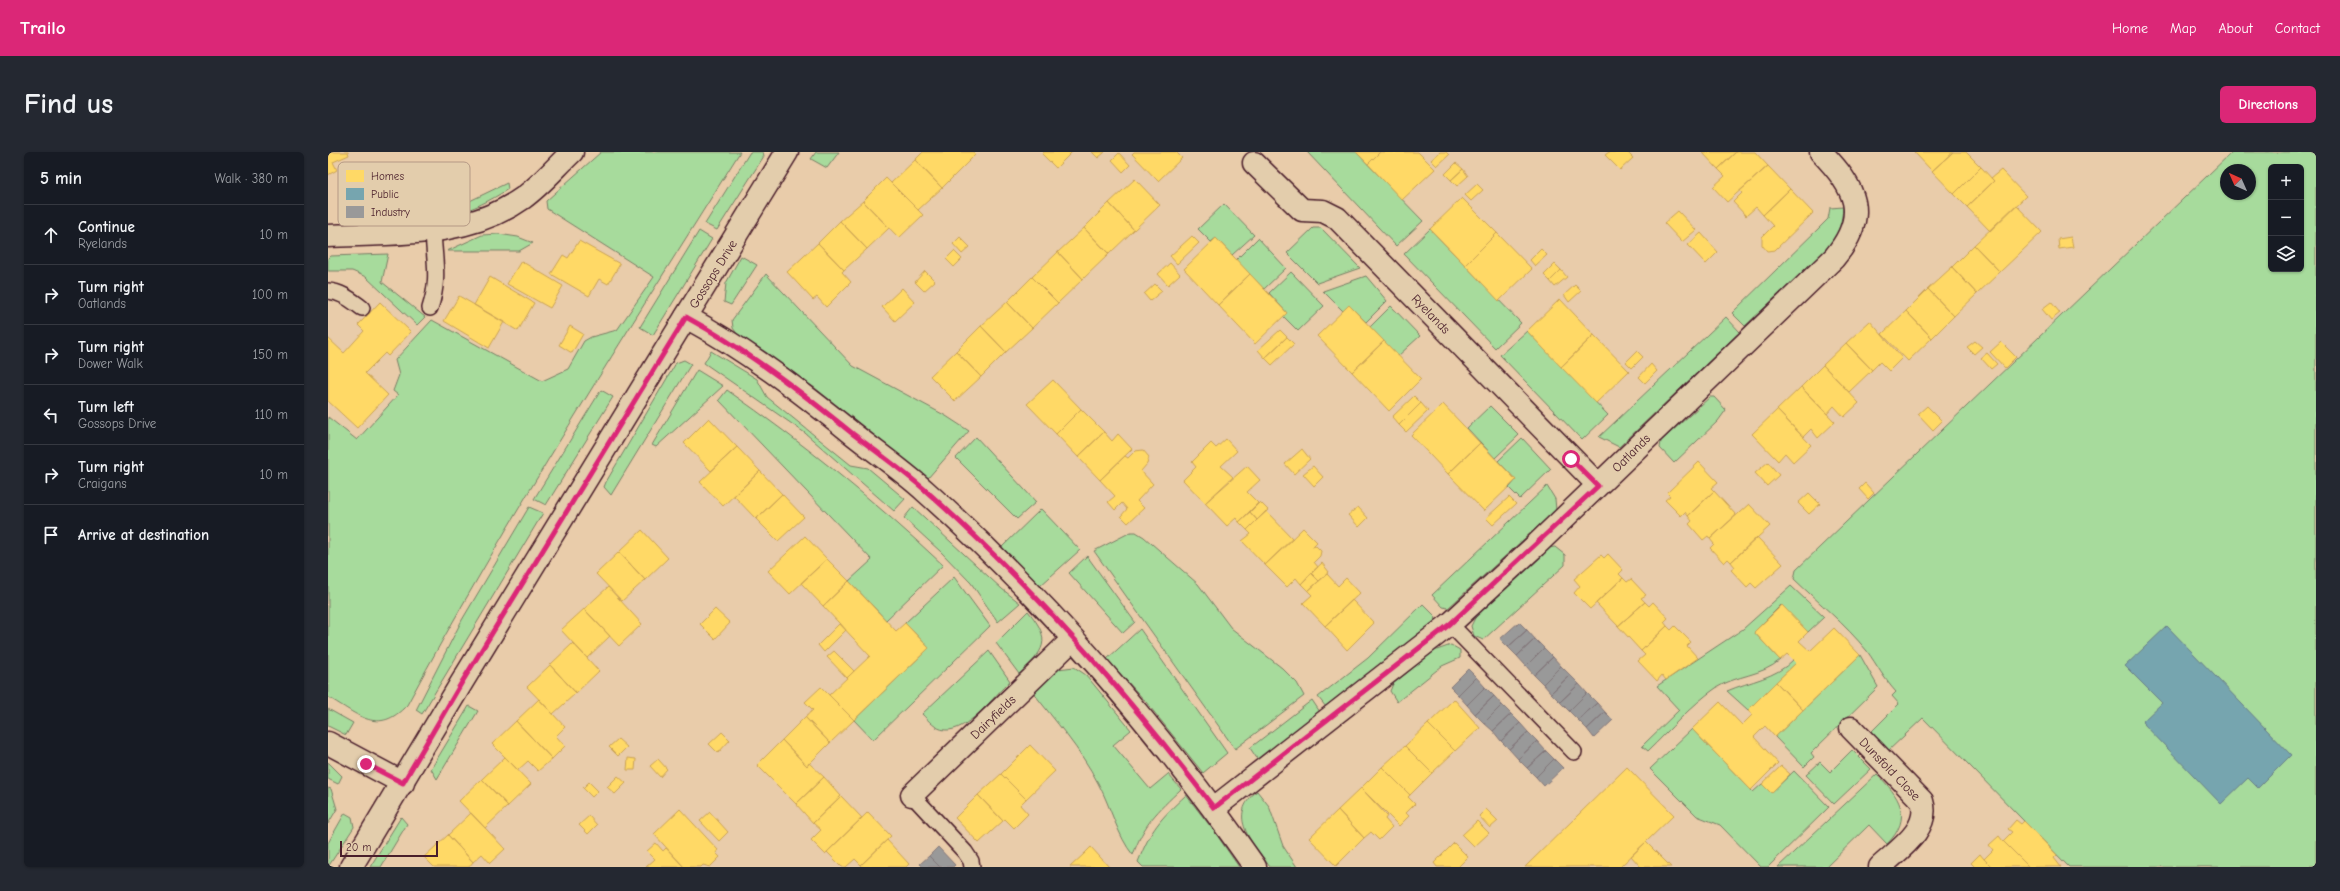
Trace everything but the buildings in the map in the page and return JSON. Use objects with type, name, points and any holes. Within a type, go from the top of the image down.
[{"type":"street","points":[[470,223],[496,214],[524,197],[572,152]]},
{"type":"street","name":"Gossops Drive","points":[[351,867],[403,783],[466,675],[787,152]]},
{"type":"street","name":"Oatlands","points":[[1214,808],[1450,624],[1598,486],[1834,258],[1846,243],[1853,226],[1853,196],[1847,182],[1821,152]]},
{"type":"street","name":"Ryelands","points":[[1254,162],[1302,210],[1324,211],[1338,218],[1598,486]]},
{"type":"street","points":[[328,236],[433,230],[461,226]]},
{"type":"street","points":[[686,317],[714,333],[812,401],[924,490],[1035,596],[1171,751],[1214,808],[1255,867]]},
{"type":"street","name":"Dairyfields","points":[[912,795],[1074,639]]},
{"type":"street","name":"Dunsfold Close","points":[[1851,728],[1922,801],[1925,811],[1922,822],[1915,833],[1880,867]]},
{"type":"street","points":[[328,742],[403,783]]},
{"type":"lane","points":[[430,308],[437,289],[433,230]]},
{"type":"lane","points":[[328,291],[336,292],[348,297],[362,308]]},
{"type":"lane","points":[[1450,624],[1574,752]]},
{"type":"lane","points":[[912,795],[965,852],[971,861],[972,867]]},
{"type":"green space","points":[[601,152],[740,152],[611,357],[527,495],[446,634],[407,705],[397,714],[387,719],[377,721],[359,716],[328,697],[328,417],[357,440],[398,395],[393,391],[399,375],[395,360],[432,320],[542,381],[568,369],[584,341],[591,337],[617,330],[654,277],[547,209],[546,201]]},
{"type":"green space","points":[[750,152],[763,152],[764,156],[717,230],[705,224]]},
{"type":"green space","points":[[816,152],[839,152],[827,168],[811,159]]},
{"type":"green space","points":[[1307,152],[1356,152],[1423,221],[1396,246]]},
{"type":"green space","points":[[2232,152],[2316,152],[2316,867],[2069,867],[1923,718],[1888,751],[1870,733],[1899,704],[1892,696],[1896,692],[1859,641],[1794,579],[1796,570]]},
{"type":"green space","points":[[507,183],[508,189],[470,209],[470,201]]},
{"type":"green space","points":[[1224,204],[1254,235],[1232,255],[1216,238],[1211,242],[1198,229]]},
{"type":"green space","points":[[1843,207],[1840,227],[1831,245],[1745,326],[1732,313],[1828,219],[1830,208]]},
{"type":"green space","points":[[1313,228],[1321,228],[1360,268],[1317,283],[1287,253]]},
{"type":"green space","points":[[1430,229],[1521,323],[1495,348],[1404,254]]},
{"type":"green space","points":[[699,231],[712,239],[653,335],[640,327]]},
{"type":"green space","points":[[498,234],[518,237],[533,243],[519,251],[447,251],[482,235]]},
{"type":"green space","points":[[1258,238],[1286,268],[1264,289],[1236,260]]},
{"type":"green space","points":[[388,254],[382,282],[425,317],[417,325],[366,277],[352,271],[328,271],[328,258],[330,256]]},
{"type":"green space","points":[[741,256],[757,265],[731,305],[724,302],[726,283]]},
{"type":"green space","points":[[1291,272],[1324,306],[1298,331],[1283,316],[1287,313],[1269,293]]},
{"type":"green space","points":[[766,274],[853,366],[946,416],[969,431],[928,478],[815,388],[740,338],[733,328],[732,320]]},
{"type":"green space","points":[[1366,276],[1387,301],[1366,322],[1349,305],[1343,311],[1323,291]]},
{"type":"green space","points":[[1391,306],[1420,336],[1398,356],[1370,327]]},
{"type":"green space","points":[[1726,317],[1740,332],[1619,447],[1599,437]]},
{"type":"green space","points":[[1527,331],[1608,415],[1582,440],[1500,355]]},
{"type":"green space","points":[[711,351],[757,379],[767,397],[851,465],[868,468],[905,499],[894,511],[805,433],[704,363]]},
{"type":"green space","points":[[684,360],[691,364],[611,495],[604,487],[606,482],[676,363]]},
{"type":"green space","points":[[697,370],[723,386],[656,447],[652,445]]},
{"type":"green space","points":[[601,390],[613,397],[546,505],[534,499]]},
{"type":"green space","points":[[727,390],[838,473],[865,495],[943,565],[886,620],[849,581],[872,560],[719,400]]},
{"type":"green space","points":[[1710,397],[1714,397],[1726,410],[1718,421],[1674,463],[1660,448],[1661,441]]},
{"type":"green space","points":[[1490,406],[1519,435],[1495,458],[1467,428]]},
{"type":"green space","points":[[976,437],[1036,502],[1017,519],[956,458]]},
{"type":"green space","points":[[1522,438],[1551,469],[1520,499],[1509,488],[1516,480],[1498,461]]},
{"type":"green space","points":[[1547,486],[1555,499],[1556,510],[1448,608],[1443,607],[1432,595]]},
{"type":"green space","points":[[529,507],[543,513],[422,714],[416,710],[462,620]]},
{"type":"green space","points":[[913,507],[1002,589],[1020,603],[998,622],[971,583],[941,552],[904,518]]},
{"type":"green space","points":[[1041,509],[1080,550],[1040,586],[1002,547]]},
{"type":"green space","points":[[1131,532],[1136,532],[1144,537],[1198,584],[1231,628],[1282,668],[1297,683],[1304,696],[1235,749],[1094,551]]},
{"type":"green space","points":[[1555,547],[1565,555],[1565,565],[1483,640],[1474,636],[1471,626],[1478,612],[1548,548]]},
{"type":"green space","points":[[1087,556],[1135,622],[1123,633],[1069,573]]},
{"type":"green space","points":[[954,577],[990,626],[873,740],[854,720],[929,648],[905,623]]},
{"type":"green space","points":[[1791,586],[1824,617],[1808,632],[1781,605],[1754,632],[1780,660],[1765,669],[1732,680],[1716,688],[1689,710],[1648,751],[1642,746],[1679,710],[1657,686],[1743,629]]},
{"type":"green space","points":[[1423,604],[1435,616],[1436,620],[1326,707],[1318,697],[1368,658]]},
{"type":"green space","points":[[1028,611],[1041,630],[1043,638],[1042,645],[1034,659],[1019,674],[996,643]]},
{"type":"green space","points":[[1140,629],[1227,753],[1203,773],[1146,702],[1107,659]]},
{"type":"green space","points":[[1451,645],[1460,650],[1460,658],[1442,666],[1397,702],[1390,691],[1393,684],[1434,651]]},
{"type":"green space","points":[[989,651],[1010,681],[980,712],[963,725],[954,729],[945,730],[935,726],[922,714]]},
{"type":"green space","points":[[1860,655],[1878,687],[1811,753],[1814,757],[1804,767],[1775,737]]},
{"type":"green space","points":[[1793,660],[1796,663],[1748,710],[1727,691],[1771,675],[1779,671]]},
{"type":"green space","points":[[1074,667],[1086,675],[1131,730],[1113,745],[1150,789],[1168,774],[1181,789],[1152,819],[1142,834],[1133,855],[1118,830],[1102,792],[1084,759],[1032,691],[1058,669]]},
{"type":"green space","points":[[1312,700],[1320,712],[1258,760],[1250,748]]},
{"type":"green space","points":[[469,706],[478,711],[437,779],[431,769]]},
{"type":"green space","points":[[328,709],[353,723],[346,735],[328,726]]},
{"type":"green space","points":[[1692,729],[1753,792],[1762,784],[1771,793],[1794,771],[1829,807],[1768,867],[1761,867],[1720,825],[1697,816],[1650,769]]},
{"type":"green space","points":[[1852,750],[1871,769],[1834,804],[1806,775],[1820,762],[1830,772]]},
{"type":"green space","points":[[328,762],[342,776],[338,784],[328,779]]},
{"type":"green space","points":[[1877,774],[1892,790],[1897,799],[1902,816],[1900,825],[1887,844],[1869,825],[1826,867],[1778,867]]},
{"type":"green space","points":[[328,788],[331,789],[337,809],[328,824]]},
{"type":"green space","points":[[1257,791],[1269,806],[1283,846],[1297,867],[1270,867],[1250,839],[1245,829],[1243,810],[1248,800]]},
{"type":"green space","points":[[1186,795],[1214,831],[1239,867],[1143,867],[1138,862],[1147,841],[1157,825]]},
{"type":"green space","points":[[345,813],[352,817],[354,827],[328,867],[328,843]]},
{"type":"green space","points":[[401,817],[407,824],[381,867],[370,867]]},
{"type":"route","points":[[366,764],[403,783],[462,682],[686,317],[714,333],[812,401],[924,490],[974,536],[1035,596],[1074,639],[1171,751],[1214,808],[1414,654],[1450,624],[1598,486],[1571,459]]}]
